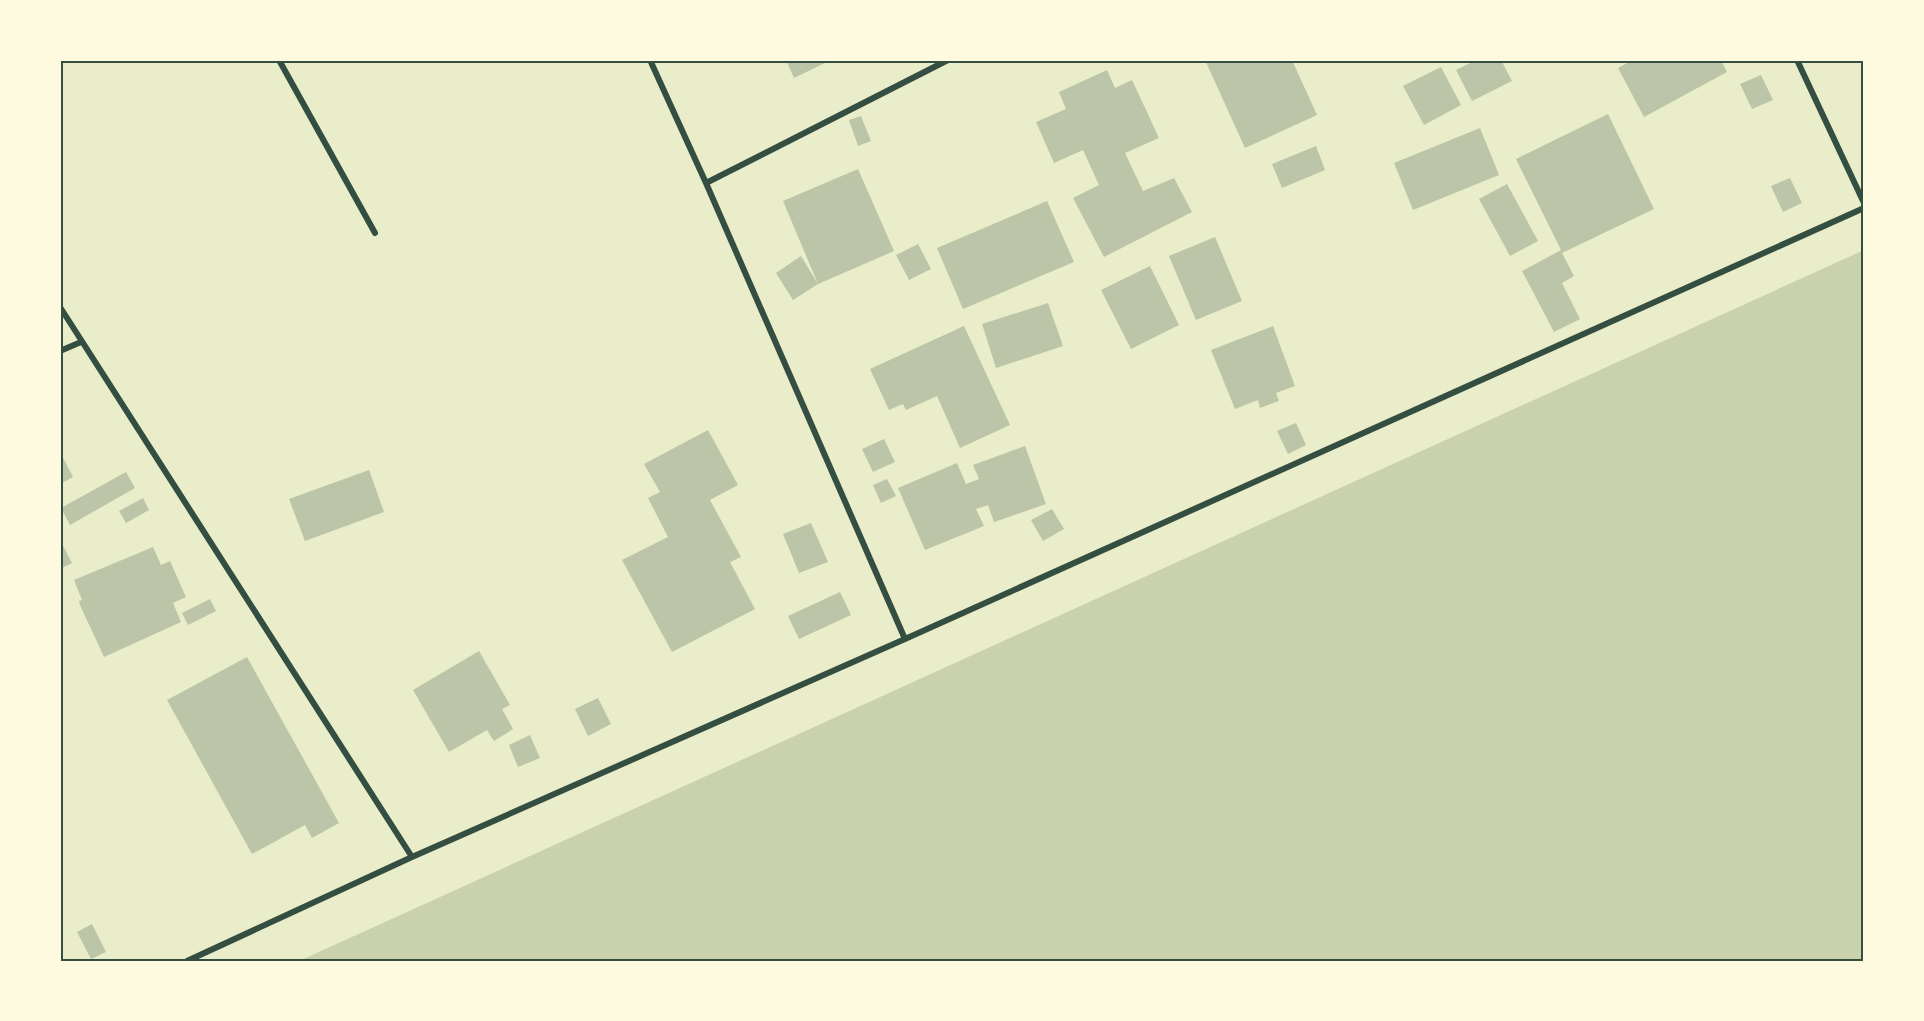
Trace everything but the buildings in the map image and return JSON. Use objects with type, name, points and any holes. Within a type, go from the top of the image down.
[{"type":"street","points":[[279,60],[375,233]]},
{"type":"street","points":[[650,60],[905,639]]},
{"type":"street","points":[[706,183],[948,60]]},
{"type":"street","points":[[1797,60],[1864,203]]},
{"type":"street","points":[[187,961],[412,856],[905,639],[1864,208]]},
{"type":"street","points":[[60,307],[412,856]]},
{"type":"street","points":[[60,351],[81,342]]},
{"type":"green space","points":[[1864,250],[1864,961],[299,961]]}]
